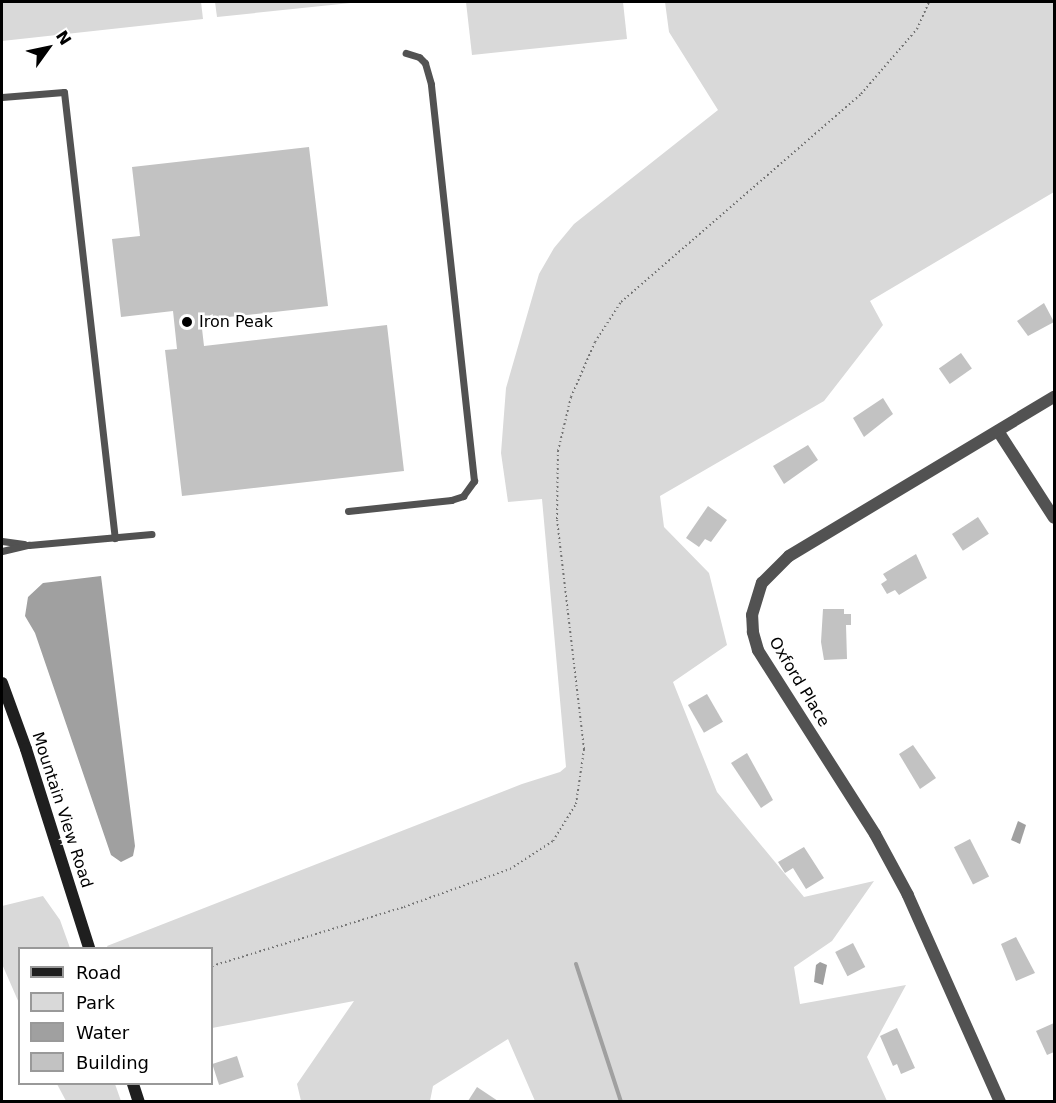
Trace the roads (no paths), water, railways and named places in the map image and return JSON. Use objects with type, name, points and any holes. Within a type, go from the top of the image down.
[{"type":"street","name":"Oxford Place","points":[[1000,1101],[908,895],[875,834],[758,650],[753,632],[752,615],[762,583],[789,556],[1054,397]]},
{"type":"street","points":[[999,431],[1054,518]]},
{"type":"street","name":"Mountain View Road","points":[[2,683],[26,749],[89,947]]},
{"type":"street","points":[[134,1085],[139,1101]]},
{"type":"lane","points":[[348,512],[452,500],[463,496],[474,481],[431,84],[425,63],[419,57],[406,53]]},
{"type":"lane","points":[[2,97],[64,92],[115,538]]},
{"type":"lane","points":[[2,551],[29,545],[152,534]]},
{"type":"lane","points":[[2,541],[29,545]]},
{"type":"water","points":[[101,576],[135,846],[133,856],[121,862],[111,855],[35,633],[25,616],[28,597],[43,583]]},
{"type":"water","points":[[1018,821],[1026,825],[1020,844],[1011,840]]},
{"type":"water","points":[[820,962],[827,965],[823,985],[814,982],[816,965]]},
{"type":"waterway","points":[[576,964],[621,1102]]},
{"type":"place","name":"Iron Peak","points":[[187,322]]}]
